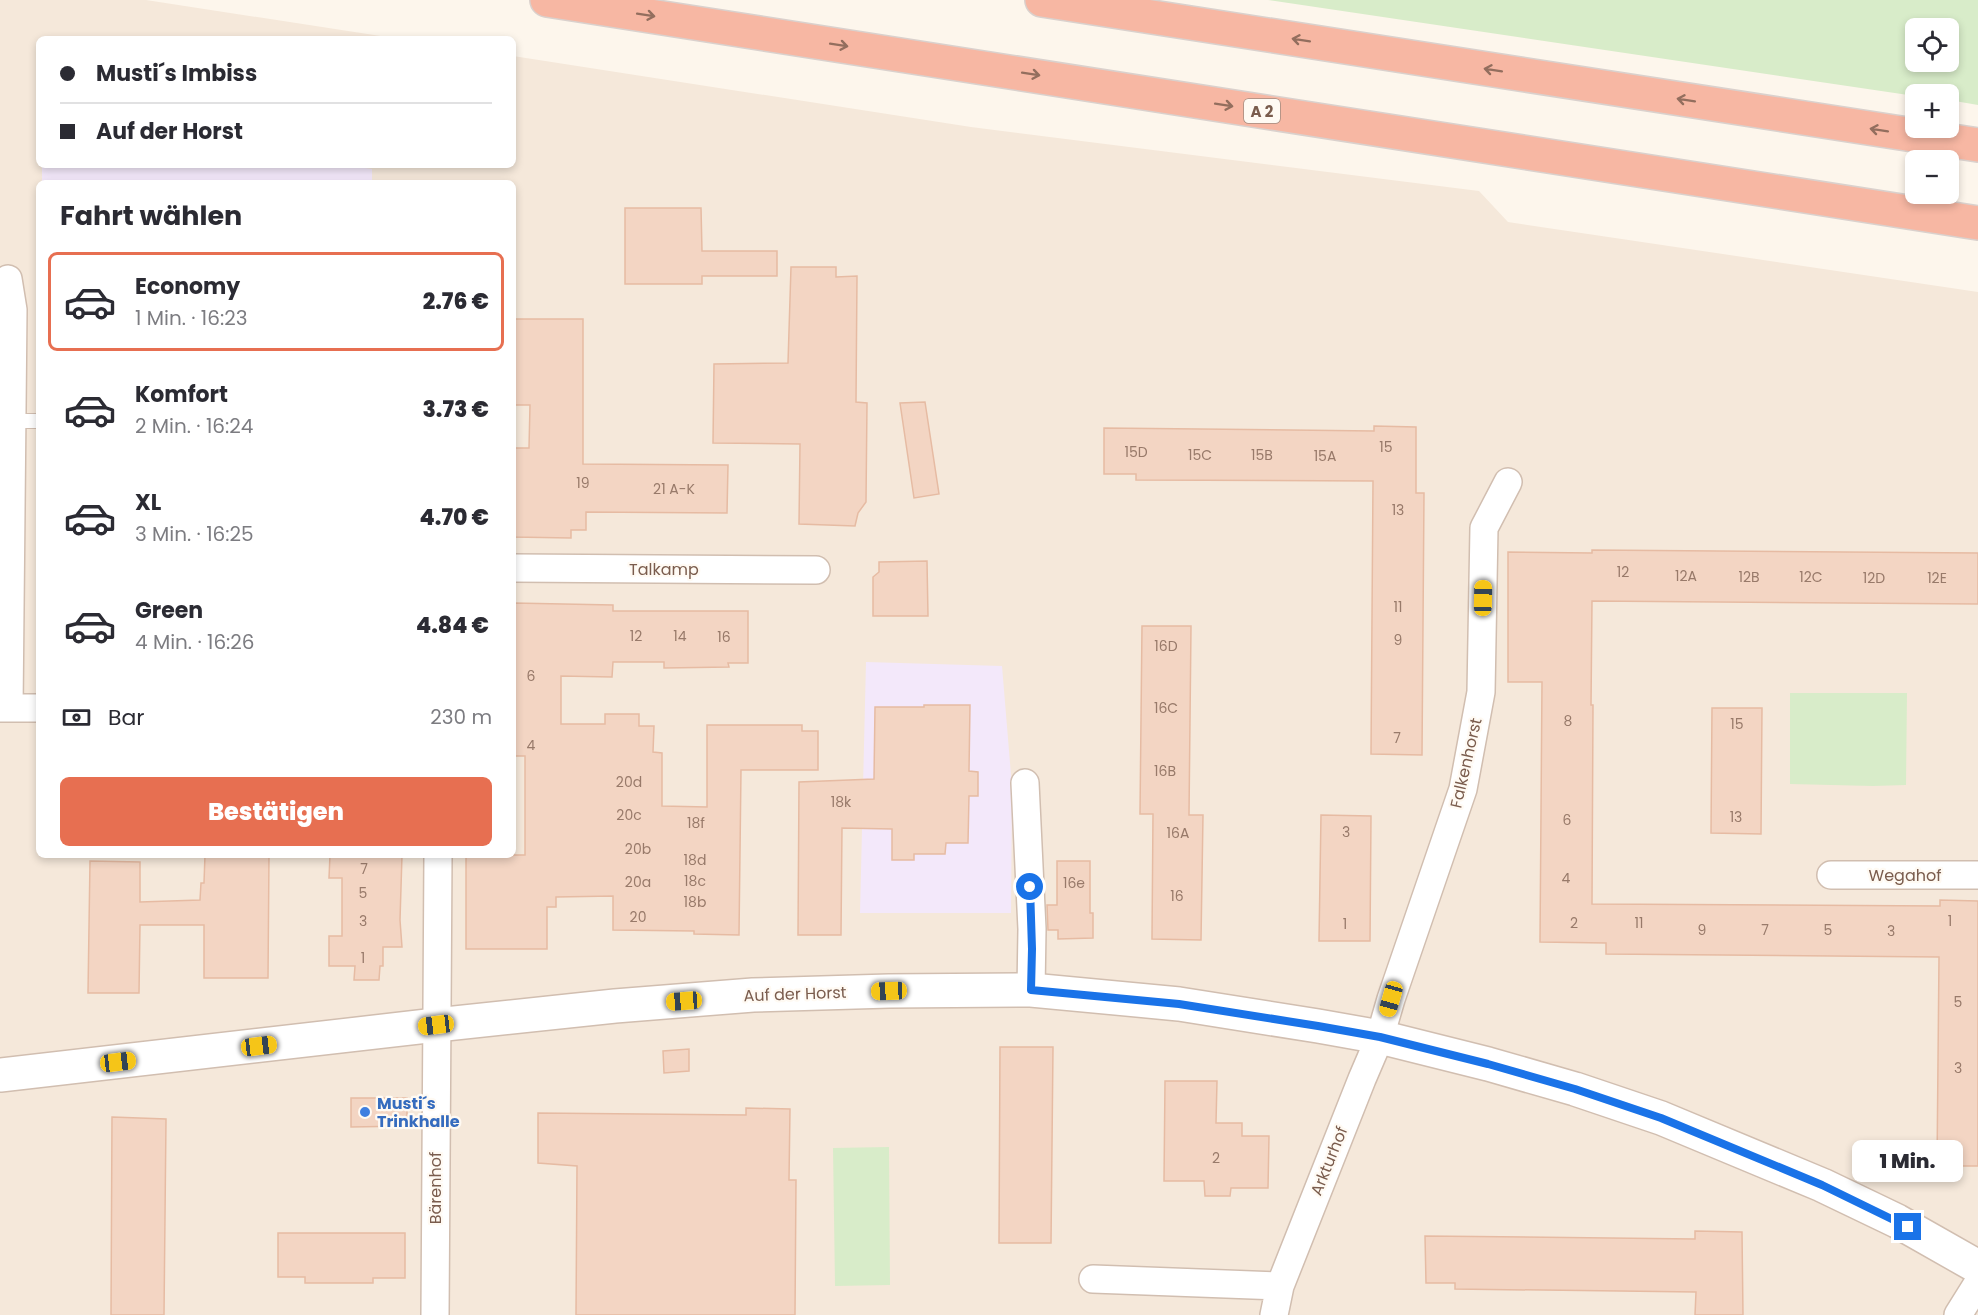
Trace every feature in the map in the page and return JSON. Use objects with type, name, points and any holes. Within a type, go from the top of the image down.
[{"type":"highway","name":"A 2","points":[[547,0],[1978,223]]},
{"type":"highway","points":[[1042,0],[1978,146]]},
{"type":"street","points":[[8,279],[13,310],[6,371],[11,421],[5,708],[36,708]]},
{"type":"street","name":"Falkenhorst","points":[[1380,1037],[1463,789],[1481,692],[1484,528],[1508,482]]},
{"type":"street","name":"Talkamp","points":[[516,568],[816,570]]},
{"type":"street","points":[[1025,783],[1032,929],[1031,990]]},
{"type":"street","points":[[436,1025],[438,858]]},
{"type":"street","name":"Wegahof","points":[[1831,874],[1978,874]]},
{"type":"street","name":"Auf der Horst","points":[[0,1075],[436,1025],[615,1006],[753,995],[1031,990],[1179,1004],[1380,1037],[1575,1089],[1661,1118],[1822,1185],[1897,1221],[1978,1267]]},
{"type":"street","name":"Bärenhof","points":[[435,1315],[436,1025]]},
{"type":"street","name":"Arkturhof","points":[[1274,1315],[1280,1286],[1380,1037]]},
{"type":"street","points":[[1093,1279],[1280,1286]]},
{"type":"street","points":[[1958,1315],[1978,1283]]},
{"type":"lane","points":[[11,421],[36,421]]},
{"type":"shaded area","points":[[0,0],[146,0],[380,36],[36,36],[36,168],[516,168],[516,56],[971,127],[1479,191],[1508,222],[1978,292],[1978,1315],[0,1315]]},
{"type":"shaded area","points":[[42,168],[372,169],[372,180],[42,180]]},
{"type":"shaded area","points":[[866,662],[1002,666],[1012,787],[1011,913],[860,913]]},
{"type":"green space","points":[[1268,0],[1978,0],[1978,105],[1959,102],[1959,84],[1905,84],[1905,95]]},
{"type":"green space","points":[[1790,693],[1907,693],[1906,785],[1790,784]]},
{"type":"green space","points":[[889,1147],[890,1285],[835,1286],[833,1148]]},
{"type":"building","points":[[625,208],[701,208],[702,251],[777,251],[777,276],[702,276],[702,284],[625,284]]},
{"type":"building","points":[[791,267],[836,267],[836,277],[857,276],[856,402],[867,403],[866,502],[858,513],[855,526],[799,524],[800,444],[713,443],[714,364],[788,363]]},
{"type":"building","points":[[516,319],[583,319],[583,464],[728,465],[727,513],[586,512],[586,530],[571,530],[571,538],[516,537],[516,448],[529,448],[530,405],[516,405]]},
{"type":"building","points":[[925,402],[939,494],[914,498],[900,403]]},
{"type":"building","points":[[1374,426],[1416,427],[1416,493],[1424,493],[1422,755],[1371,754],[1373,481],[1136,480],[1136,474],[1104,474],[1104,428],[1374,431]]},
{"type":"building","points":[[1592,550],[1978,553],[1978,604],[1592,601],[1591,705],[1593,705],[1592,904],[1940,906],[1940,900],[1978,901],[1978,1166],[1937,1166],[1939,957],[1606,954],[1606,943],[1540,942],[1542,682],[1508,682],[1508,552],[1592,553]]},
{"type":"building","points":[[927,561],[928,616],[873,616],[873,577],[879,572],[879,562]]},
{"type":"building","points":[[516,603],[613,605],[613,611],[748,611],[748,663],[728,663],[729,667],[664,668],[664,662],[613,662],[612,677],[561,676],[561,724],[605,724],[605,714],[639,714],[639,726],[654,726],[653,752],[662,753],[662,806],[707,807],[707,725],[802,725],[802,731],[818,731],[818,770],[741,770],[739,935],[694,934],[694,931],[613,930],[613,896],[556,897],[556,907],[547,907],[547,949],[466,949],[466,858],[516,858],[516,855],[525,855],[525,756],[516,756]]},
{"type":"building","points":[[1142,626],[1191,626],[1189,815],[1203,815],[1201,940],[1152,939],[1153,814],[1140,814]]},
{"type":"building","points":[[924,705],[970,705],[969,771],[978,772],[978,796],[969,796],[968,843],[946,843],[945,854],[914,854],[914,860],[892,860],[892,829],[842,828],[841,935],[798,935],[799,782],[874,779],[875,707],[924,707]]},
{"type":"building","points":[[1712,708],[1762,708],[1761,834],[1711,833]]},
{"type":"building","points":[[1321,815],[1371,816],[1370,941],[1319,941]]},
{"type":"building","points":[[205,858],[269,858],[268,978],[204,978],[204,925],[140,925],[139,993],[88,993],[90,861],[140,862],[140,902],[200,900],[201,883],[204,883]]},
{"type":"building","points":[[330,858],[402,858],[400,920],[402,947],[383,947],[383,966],[380,966],[379,980],[354,980],[355,966],[329,966],[329,936],[342,936],[342,878],[329,878]]},
{"type":"building","points":[[1057,861],[1090,861],[1090,913],[1093,913],[1093,938],[1058,939],[1058,930],[1048,930],[1047,905],[1057,905]]},
{"type":"building","points":[[1000,1047],[1053,1047],[1051,1243],[999,1243]]},
{"type":"building","points":[[689,1049],[689,1071],[664,1073],[663,1051]]},
{"type":"building","points":[[1165,1081],[1217,1081],[1216,1123],[1242,1123],[1242,1136],[1269,1136],[1268,1188],[1231,1188],[1230,1196],[1205,1196],[1204,1181],[1164,1181]]},
{"type":"building","name":"Musti´s Trinkhalle","points":[[351,1098],[407,1098],[407,1126],[351,1127]]},
{"type":"building","points":[[746,1108],[790,1109],[789,1180],[796,1180],[795,1315],[576,1315],[577,1166],[538,1163],[538,1113],[746,1115]]},
{"type":"building","points":[[112,1117],[166,1119],[164,1315],[111,1315]]},
{"type":"building","points":[[1695,1231],[1742,1232],[1743,1315],[1695,1315],[1696,1292],[1455,1289],[1455,1283],[1426,1283],[1425,1236],[1695,1239]]},
{"type":"building","points":[[278,1233],[405,1233],[405,1278],[373,1278],[373,1283],[305,1283],[305,1277],[278,1277]]},
{"type":"place","name":"Musti´s Trinkhalle","points":[[365,1112]]},
{"type":"route","points":[[1030,887],[1031,990],[1179,1004],[1318,1026],[1380,1037],[1488,1064],[1575,1089],[1661,1118],[1822,1185],[1908,1227]]}]
